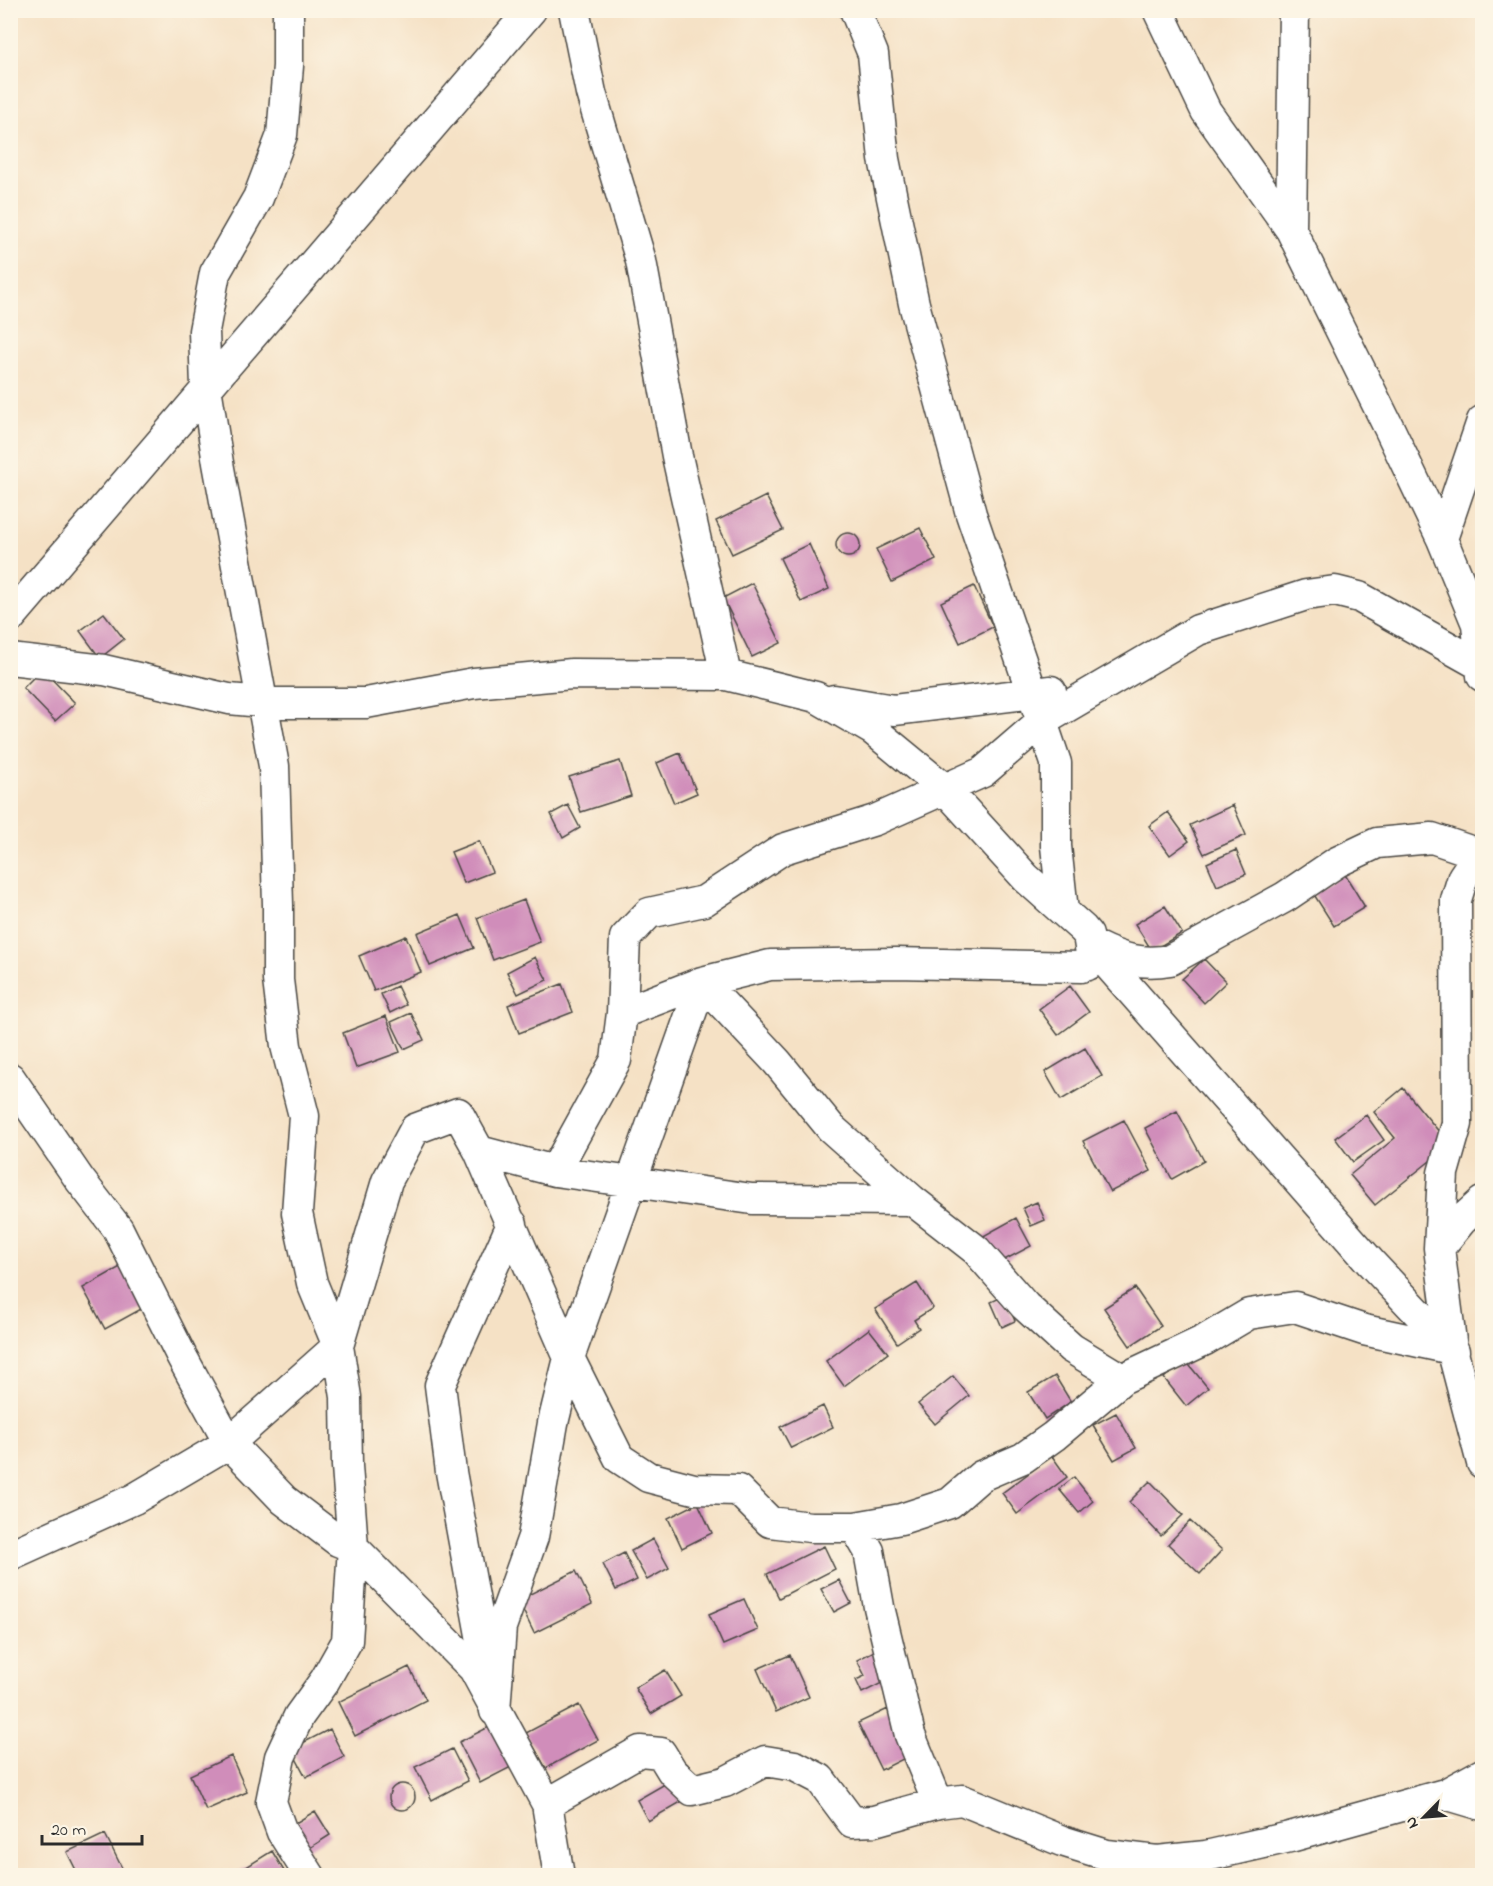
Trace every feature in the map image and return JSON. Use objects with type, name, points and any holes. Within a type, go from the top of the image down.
[{"type":"street","points":[[288,10],[288,66],[282,135],[258,198],[216,273],[204,331],[206,387],[260,702],[274,766],[279,905],[278,980],[286,1047],[304,1116],[297,1213],[312,1283],[338,1346],[346,1396],[347,1466],[353,1547],[347,1641],[294,1726],[280,1757],[271,1802],[282,1832],[310,1875]]},
{"type":"street","points":[[10,618],[531,10]]},
{"type":"street","points":[[574,10],[591,93],[641,261],[677,456],[726,675]]},
{"type":"street","points":[[855,10],[873,54],[884,159],[914,304],[971,514],[1034,692],[1041,722],[1056,763],[1056,846],[1063,911]]},
{"type":"street","points":[[1158,10],[1206,111],[1291,230],[1442,539],[1478,624],[1481,669]]},
{"type":"street","points":[[1291,230],[1294,10]]},
{"type":"street","points":[[1442,539],[1482,422]]},
{"type":"street","points":[[555,1171],[616,1060],[622,1013],[625,938],[649,913],[704,901],[783,849],[875,820],[983,772],[1041,722],[1198,630],[1306,595],[1335,591],[1359,597],[1481,669]]},
{"type":"street","points":[[10,659],[104,670],[229,699],[260,702],[366,703],[474,683],[572,674],[726,675],[816,697],[894,710],[1034,692],[1100,687]]},
{"type":"street","points":[[622,1013],[702,982],[770,965],[896,963],[1081,967],[1088,965],[1092,960],[1088,935],[1026,878],[946,789],[873,730],[816,697]]},
{"type":"street","points":[[1090,944],[1124,960],[1149,963],[1170,960],[1285,897],[1337,862],[1377,843],[1432,838],[1481,852],[1463,877],[1456,900],[1457,1124],[1443,1173],[1439,1248],[1452,1349],[1482,1464]]},
{"type":"street","points":[[1090,944],[1371,1263],[1482,1383]]},
{"type":"street","points":[[495,1711],[501,1628],[533,1537],[553,1423],[570,1358],[702,982]]},
{"type":"street","points":[[702,982],[777,1062],[831,1128],[912,1200],[976,1250],[1025,1306],[1071,1348],[1122,1379]]},
{"type":"street","points":[[10,1078],[80,1180],[118,1229],[182,1357],[229,1443],[284,1500],[338,1541],[353,1547],[474,1669],[547,1804],[560,1875]]},
{"type":"street","points":[[10,1555],[134,1499],[229,1443],[338,1346],[387,1181],[416,1129],[458,1113],[479,1151],[570,1358],[619,1458],[648,1477],[694,1489],[738,1490],[770,1522],[810,1527],[855,1527],[901,1519],[950,1503],[981,1476],[1023,1458],[1054,1436],[1122,1379],[1205,1340],[1249,1314],[1294,1307],[1364,1329],[1452,1349]]},
{"type":"street","points":[[479,1151],[555,1171],[752,1199],[912,1200]]},
{"type":"street","points":[[1439,1248],[1462,1220],[1482,1202]]},
{"type":"street","points":[[495,1711],[451,1472],[440,1385],[512,1224]]},
{"type":"street","points":[[855,1527],[869,1551],[879,1607],[910,1735],[938,1803]]},
{"type":"street","points":[[547,1804],[640,1751],[661,1753],[672,1772],[692,1790],[725,1782],[765,1761],[795,1766],[820,1779],[852,1822],[885,1819],[938,1803],[962,1800],[1062,1841],[1107,1855],[1157,1861],[1206,1856],[1290,1837],[1445,1794],[1482,1774]]},
{"type":"street","points":[[1445,1794],[1482,1805]]},
{"type":"street","points":[[1157,1861],[1196,1875]]},
{"type":"building","points":[[766,496],[783,530],[732,554],[716,521]]},
{"type":"building","points":[[920,528],[936,560],[892,582],[876,549]]},
{"type":"building","points":[[848,533],[856,537],[860,545],[856,553],[848,557],[840,553],[836,545],[840,537]]},
{"type":"building","points":[[809,544],[829,589],[801,602],[780,558]]},
{"type":"building","points":[[752,583],[781,643],[752,657],[723,598]]},
{"type":"building","points":[[974,586],[993,627],[960,643],[941,602]]},
{"type":"building","points":[[104,613],[124,639],[100,658],[80,631]]},
{"type":"building","points":[[42,669],[75,703],[55,721],[23,688]]},
{"type":"building","points":[[680,753],[697,793],[674,803],[657,763]]},
{"type":"building","points":[[620,761],[631,796],[581,812],[569,777]]},
{"type":"building","points":[[568,805],[580,828],[563,838],[551,814]]},
{"type":"building","points":[[1233,805],[1246,835],[1204,854],[1190,825]]},
{"type":"building","points":[[1168,812],[1189,841],[1170,855],[1149,826]]},
{"type":"building","points":[[479,841],[492,872],[464,883],[451,852]]},
{"type":"building","points":[[1236,850],[1246,874],[1217,886],[1207,863]]},
{"type":"building","points":[[1344,873],[1365,907],[1334,926],[1313,893]]},
{"type":"building","points":[[524,900],[540,942],[493,960],[477,918]]},
{"type":"building","points":[[1165,906],[1182,933],[1152,951],[1135,924]]},
{"type":"building","points":[[460,915],[474,948],[430,966],[417,933]]},
{"type":"building","points":[[406,936],[421,972],[374,991],[359,956]]},
{"type":"building","points":[[535,957],[547,980],[518,994],[507,972]]},
{"type":"building","points":[[1204,959],[1226,982],[1204,1003],[1182,979]]},
{"type":"building","points":[[562,984],[573,1012],[519,1033],[508,1005]]},
{"type":"building","points":[[397,986],[406,1005],[390,1013],[381,994]]},
{"type":"building","points":[[1070,986],[1089,1012],[1058,1035],[1039,1009]]},
{"type":"building","points":[[411,1013],[424,1040],[404,1049],[391,1022]]},
{"type":"building","points":[[386,1016],[400,1052],[356,1068],[343,1033]]},
{"type":"building","points":[[1085,1048],[1102,1076],[1061,1100],[1045,1072]]},
{"type":"building","points":[[1403,1088],[1450,1145],[1375,1205],[1350,1175],[1395,1138],[1374,1112]]},
{"type":"building","points":[[1177,1111],[1204,1161],[1172,1179],[1145,1128]]},
{"type":"building","points":[[1366,1115],[1384,1140],[1353,1162],[1335,1138]]},
{"type":"building","points":[[1124,1120],[1151,1171],[1110,1192],[1083,1141]]},
{"type":"building","points":[[1037,1202],[1045,1220],[1031,1226],[1023,1208]]},
{"type":"building","points":[[1016,1218],[1031,1246],[993,1266],[978,1239]]},
{"type":"building","points":[[122,1266],[145,1307],[105,1329],[83,1288]]},
{"type":"building","points":[[917,1283],[933,1308],[914,1320],[919,1328],[897,1343],[875,1309]]},
{"type":"building","points":[[1135,1288],[1161,1326],[1130,1346],[1104,1308]]},
{"type":"building","points":[[1004,1296],[1015,1321],[1002,1327],[991,1302]]},
{"type":"building","points":[[869,1329],[888,1353],[844,1386],[826,1361]]},
{"type":"building","points":[[1185,1360],[1208,1388],[1186,1406],[1164,1378]]},
{"type":"building","points":[[953,1376],[969,1396],[935,1424],[918,1404]]},
{"type":"building","points":[[1055,1376],[1071,1402],[1045,1419],[1028,1392]]},
{"type":"building","points":[[823,1406],[833,1427],[791,1448],[780,1427]]},
{"type":"building","points":[[1116,1413],[1136,1448],[1114,1460],[1093,1425]]},
{"type":"building","points":[[1052,1456],[1067,1477],[1017,1514],[1002,1493]]},
{"type":"building","points":[[1074,1477],[1093,1501],[1079,1513],[1059,1489]]},
{"type":"building","points":[[1150,1481],[1183,1515],[1161,1536],[1129,1502]]},
{"type":"building","points":[[698,1503],[712,1533],[682,1548],[668,1518]]},
{"type":"building","points":[[1190,1521],[1222,1550],[1200,1574],[1168,1544]]},
{"type":"building","points":[[653,1539],[669,1568],[647,1580],[631,1551]]},
{"type":"building","points":[[824,1546],[835,1569],[779,1598],[767,1574]]},
{"type":"building","points":[[624,1553],[637,1580],[616,1590],[603,1564]]},
{"type":"building","points":[[576,1571],[592,1604],[534,1633],[518,1600]]},
{"type":"building","points":[[839,1580],[851,1603],[834,1612],[821,1589]]},
{"type":"building","points":[[744,1599],[758,1630],[723,1645],[709,1614]]},
{"type":"building","points":[[876,1650],[890,1679],[862,1693],[856,1680],[865,1676],[857,1660]]},
{"type":"building","points":[[790,1655],[809,1697],[776,1712],[757,1669]]},
{"type":"building","points":[[409,1667],[426,1700],[355,1736],[338,1702]]},
{"type":"building","points":[[665,1670],[681,1696],[651,1714],[635,1688]]},
{"type":"building","points":[[579,1705],[598,1740],[546,1768],[526,1733]]},
{"type":"building","points":[[888,1709],[911,1755],[881,1770],[858,1723]]},
{"type":"building","points":[[493,1725],[513,1766],[480,1783],[459,1742]]},
{"type":"building","points":[[330,1729],[344,1757],[306,1777],[291,1749]]},
{"type":"building","points":[[452,1749],[468,1781],[432,1800],[415,1767]]},
{"type":"building","points":[[231,1756],[247,1792],[206,1810],[190,1775]]},
{"type":"building","points":[[670,1781],[681,1802],[648,1821],[637,1800]]},
{"type":"building","points":[[402,1784],[411,1788],[415,1797],[411,1806],[402,1810],[393,1806],[389,1797],[393,1788]]},
{"type":"building","points":[[315,1811],[330,1835],[305,1851],[289,1827]]},
{"type":"building","points":[[105,1834],[126,1876],[79,1876],[67,1852]]},
{"type":"building","points":[[272,1851],[287,1876],[232,1876]]}]
